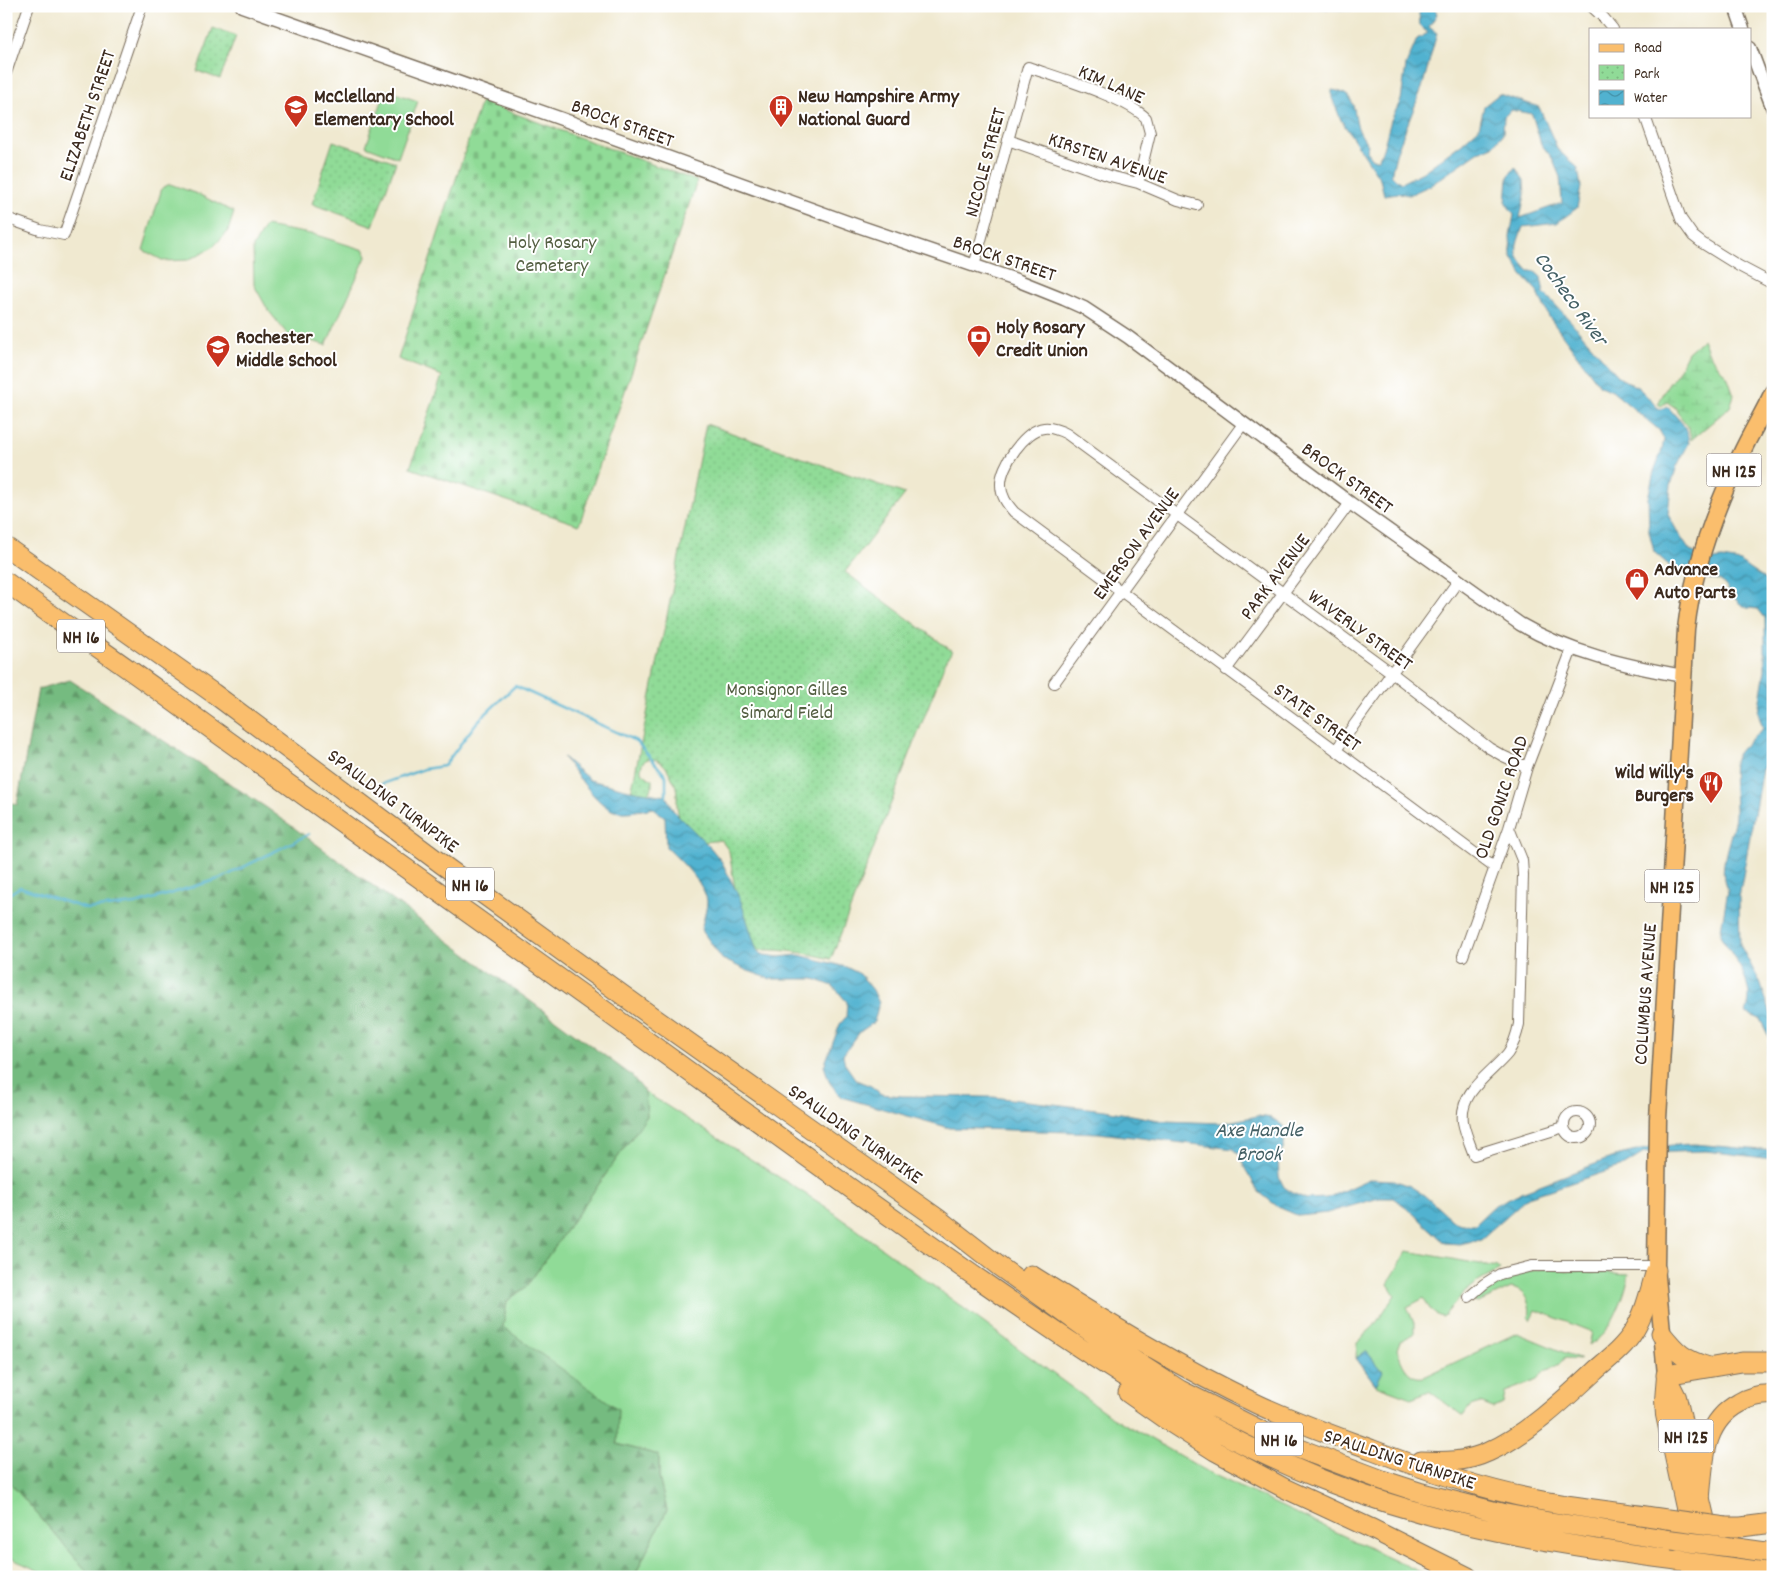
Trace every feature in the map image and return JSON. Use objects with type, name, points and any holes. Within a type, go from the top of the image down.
[{"type":"highway","name":"SPAULDING TURNPIKE","points":[[6,547],[213,693],[443,865],[657,1020],[937,1218],[1000,1267],[1091,1332],[1180,1390],[1292,1446],[1385,1481],[1463,1504],[1549,1522],[1773,1553]]},
{"type":"highway","name":"NH 16","points":[[6,582],[497,932],[896,1222],[1052,1330],[1154,1396],[1192,1418],[1278,1460],[1333,1483],[1382,1501],[1456,1522],[1564,1544],[1677,1560],[1727,1572],[1773,1573]]},
{"type":"highway","points":[[6,598],[98,659],[156,689]]},
{"type":"highway","points":[[937,1218],[971,1229],[1030,1274],[1145,1344],[1218,1384],[1258,1404],[1315,1428],[1401,1461],[1467,1483],[1533,1499],[1726,1527],[1773,1523]]},
{"type":"highway","points":[[1401,1461],[1447,1462],[1472,1458],[1489,1452],[1534,1423],[1571,1394],[1624,1344],[1634,1331],[1643,1313],[1656,1268]]},
{"type":"highway","points":[[1052,1330],[1074,1352],[1112,1382],[1164,1419],[1216,1450],[1284,1488],[1468,1577]]},
{"type":"highway","points":[[1661,1333],[1681,1356],[1691,1362],[1710,1367]]},
{"type":"highway","points":[[1666,1375],[1742,1362],[1773,1362]]},
{"type":"highway","name":"NH 125","points":[[1666,1375],[1677,1397],[1700,1499],[1727,1572]]},
{"type":"highway","name":"NH 125","points":[[1666,1375],[1665,1415],[1700,1577]]},
{"type":"highway","points":[[1700,1499],[1707,1443],[1713,1428],[1720,1418],[1729,1408],[1743,1400],[1756,1396],[1773,1395]]},
{"type":"main road","name":"COLUMBUS AVENUE","points":[[1666,1375],[1656,1268],[1657,1148],[1688,606],[1715,515],[1733,471],[1773,392]]},
{"type":"street","points":[[6,73],[29,6]]},
{"type":"street","name":"ELIZABETH STREET","points":[[6,218],[40,230],[64,235],[142,6]]},
{"type":"street","name":"BROCK STREET","points":[[242,6],[1051,292],[1084,308],[1128,337],[1350,503],[1520,624],[1572,650],[1683,676]]},
{"type":"street","points":[[1591,6],[1612,28]]},
{"type":"street","points":[[1735,6],[1743,28]]},
{"type":"street","points":[[1752,53],[1773,109]]},
{"type":"street","name":"NICOLE STREET","points":[[974,266],[1028,67]]},
{"type":"street","name":"KIM LANE","points":[[1028,67],[1108,96],[1141,113],[1146,118],[1150,133],[1138,183]]},
{"type":"street","points":[[1645,118],[1682,219],[1694,236],[1725,258],[1773,284]]},
{"type":"street","name":"KIRSTEN AVENUE","points":[[1008,140],[1110,176],[1138,183],[1178,200],[1197,205]]},
{"type":"street","name":"EMERSON AVENUE","points":[[1054,683],[1244,424]]},
{"type":"street","name":"WAVERLY STREET","points":[[1122,591],[1014,512],[1003,496],[1001,486],[1002,475],[1011,457],[1024,440],[1034,432],[1044,428],[1062,431],[1178,514],[1283,594],[1392,673],[1489,748],[1527,767]]},
{"type":"street","name":"PARK AVENUE","points":[[1226,670],[1350,503]]},
{"type":"street","points":[[1336,750],[1458,581]]},
{"type":"street","name":"STATE STREET","points":[[1122,591],[1495,868]]},
{"type":"street","name":"OLD GONIC ROAD","points":[[1463,956],[1509,828],[1527,767],[1572,650]]},
{"type":"street","points":[[1509,828],[1522,860],[1523,875],[1519,1024],[1513,1043],[1507,1053],[1481,1079],[1466,1102],[1463,1122],[1474,1155],[1564,1127]]},
{"type":"street","points":[[1469,1297],[1484,1284],[1500,1274],[1532,1266],[1656,1268]]},
{"type":"green space","points":[[213,28],[236,36],[220,79],[197,71]]},
{"type":"green space","points":[[386,90],[418,101],[398,158],[366,146]]},
{"type":"green space","name":"Holy Rosary Cemetery","points":[[481,101],[697,181],[579,525],[410,468],[442,376],[398,359]]},
{"type":"green space","points":[[333,141],[396,162],[373,226],[312,204]]},
{"type":"green space","points":[[170,184],[200,195],[234,212],[228,231],[213,247],[188,260],[164,261],[143,250],[162,188]]},
{"type":"green space","points":[[265,226],[316,235],[364,250],[366,257],[326,345],[288,335],[268,310],[254,285],[253,247]]},
{"type":"green space","points":[[1703,339],[1709,354],[1728,378],[1734,395],[1730,407],[1691,440],[1689,428],[1676,408],[1667,402],[1661,406],[1658,404],[1688,352]]},
{"type":"green space","name":"Monsignor Gilles Simard Field","points":[[706,424],[905,494],[845,572],[952,651],[945,663],[831,959],[790,951],[749,951],[735,889],[729,851],[721,840],[704,842],[683,830],[677,810],[676,786],[662,763],[654,759],[647,759],[642,764],[641,772],[652,780],[652,788],[647,795],[630,798]]},
{"type":"green space","points":[[70,680],[267,808],[631,1075],[645,1092],[647,1116],[526,1287],[507,1301],[503,1327],[618,1409],[617,1444],[659,1455],[659,1478],[667,1510],[634,1577],[92,1577],[6,1478],[6,800],[17,805],[38,689]]},
{"type":"green space","points":[[645,1092],[826,1207],[1109,1415],[1210,1473],[1431,1577],[634,1577],[667,1510],[659,1478],[659,1455],[617,1444],[503,1327],[507,1301],[526,1287],[647,1116]]},
{"type":"green space","points":[[1407,1251],[1497,1267],[1500,1270],[1478,1282],[1464,1293],[1443,1317],[1433,1313],[1424,1298],[1407,1307],[1414,1323],[1414,1334],[1400,1341],[1397,1349],[1403,1364],[1413,1376],[1424,1377],[1517,1333],[1580,1359],[1565,1358],[1560,1364],[1545,1371],[1537,1380],[1505,1392],[1503,1404],[1493,1408],[1480,1403],[1470,1406],[1463,1416],[1429,1391],[1411,1398],[1376,1385],[1356,1358],[1357,1342],[1374,1326],[1395,1295],[1388,1284]]},
{"type":"green space","points":[[1544,1269],[1629,1274],[1626,1289],[1613,1320],[1602,1335],[1589,1345],[1592,1332],[1536,1310],[1531,1320],[1526,1298],[1516,1289],[1511,1288],[1478,1303],[1474,1302],[1474,1297],[1499,1281],[1515,1275]]},
{"type":"green space","points":[[6,1478],[92,1577],[52,1577],[6,1556]]},
{"type":"water","points":[[1305,6],[1399,6],[1397,8],[1340,10]]},
{"type":"water","points":[[1421,6],[1434,6],[1437,14],[1429,27],[1437,33],[1422,88],[1397,151],[1391,175],[1401,183],[1423,172],[1461,144],[1479,128],[1484,106],[1499,94],[1539,107],[1558,150],[1578,168],[1581,187],[1577,208],[1557,223],[1523,227],[1517,246],[1520,260],[1529,271],[1534,271],[1541,277],[1544,293],[1620,378],[1639,388],[1660,409],[1668,407],[1687,431],[1689,443],[1677,466],[1671,485],[1668,514],[1690,551],[1714,560],[1722,559],[1741,562],[1766,580],[1773,588],[1773,755],[1762,769],[1739,898],[1740,945],[1760,982],[1773,1020],[1773,1057],[1767,1058],[1770,1039],[1760,1019],[1746,1013],[1749,992],[1746,982],[1720,935],[1728,890],[1724,882],[1724,863],[1735,815],[1734,762],[1741,750],[1763,728],[1758,712],[1765,670],[1765,618],[1758,609],[1747,608],[1739,603],[1728,591],[1726,585],[1719,580],[1685,576],[1654,552],[1649,531],[1648,498],[1664,439],[1659,430],[1612,391],[1600,386],[1549,317],[1537,291],[1522,275],[1511,255],[1510,236],[1514,215],[1506,203],[1508,177],[1515,167],[1524,180],[1525,195],[1520,218],[1562,203],[1560,177],[1552,158],[1541,144],[1532,114],[1511,110],[1504,117],[1503,134],[1493,146],[1478,152],[1431,185],[1409,195],[1398,193],[1384,195],[1380,179],[1341,120],[1332,98],[1332,90],[1345,94],[1352,101],[1361,135],[1368,145],[1366,151],[1372,159],[1378,159],[1383,149],[1391,120],[1401,100],[1406,65],[1417,39],[1428,33],[1420,26],[1419,13]]},
{"type":"water","name":"Axe Handle Brook","points":[[563,757],[590,780],[629,790],[666,796],[673,810],[710,847],[722,862],[740,899],[757,951],[764,955],[779,957],[799,955],[846,967],[860,974],[873,990],[879,1003],[874,1022],[860,1032],[843,1055],[845,1064],[856,1080],[871,1086],[881,1094],[993,1097],[1105,1110],[1164,1121],[1222,1123],[1258,1116],[1272,1118],[1285,1127],[1284,1147],[1278,1157],[1279,1177],[1284,1187],[1293,1193],[1306,1199],[1327,1198],[1369,1179],[1394,1180],[1410,1186],[1424,1195],[1453,1221],[1461,1224],[1475,1224],[1495,1205],[1524,1191],[1619,1155],[1645,1149],[1695,1144],[1773,1151],[1773,1159],[1706,1151],[1644,1153],[1623,1166],[1528,1197],[1481,1239],[1460,1244],[1445,1243],[1406,1207],[1393,1198],[1379,1198],[1327,1213],[1299,1216],[1278,1207],[1259,1192],[1244,1167],[1241,1157],[1234,1149],[1099,1133],[950,1128],[841,1097],[830,1083],[824,1066],[840,1024],[846,1017],[847,1002],[833,986],[814,979],[771,979],[722,959],[701,929],[707,904],[705,894],[696,879],[666,847],[665,817],[653,808],[623,812],[608,808],[587,787]]},
{"type":"water","points":[[1366,1351],[1383,1371],[1376,1385],[1356,1358]]},
{"type":"waterway","name":"Axe Handle Brook","points":[[382,784],[424,769],[444,766],[477,722],[515,686],[636,741],[666,776],[666,796]]},
{"type":"waterway","name":"Axe Handle Brook","points":[[6,896],[20,887],[87,909],[136,904],[222,878],[309,834]]},
{"type":"place","name":"McClelland Elementary School","points":[[296,128]]},
{"type":"place","name":"New Hampshire Army National Guard","points":[[781,128]]},
{"type":"place","name":"Holy Rosary Credit Union","points":[[979,358]]},
{"type":"place","name":"Rochester Middle School","points":[[218,368]]},
{"type":"place","name":"Advance Auto Parts","points":[[1637,601]]},
{"type":"place","name":"Wild Willy's Burgers","points":[[1711,804]]},
{"type":"water label","name":"Cocheco River","points":[[1572,298]]}]
